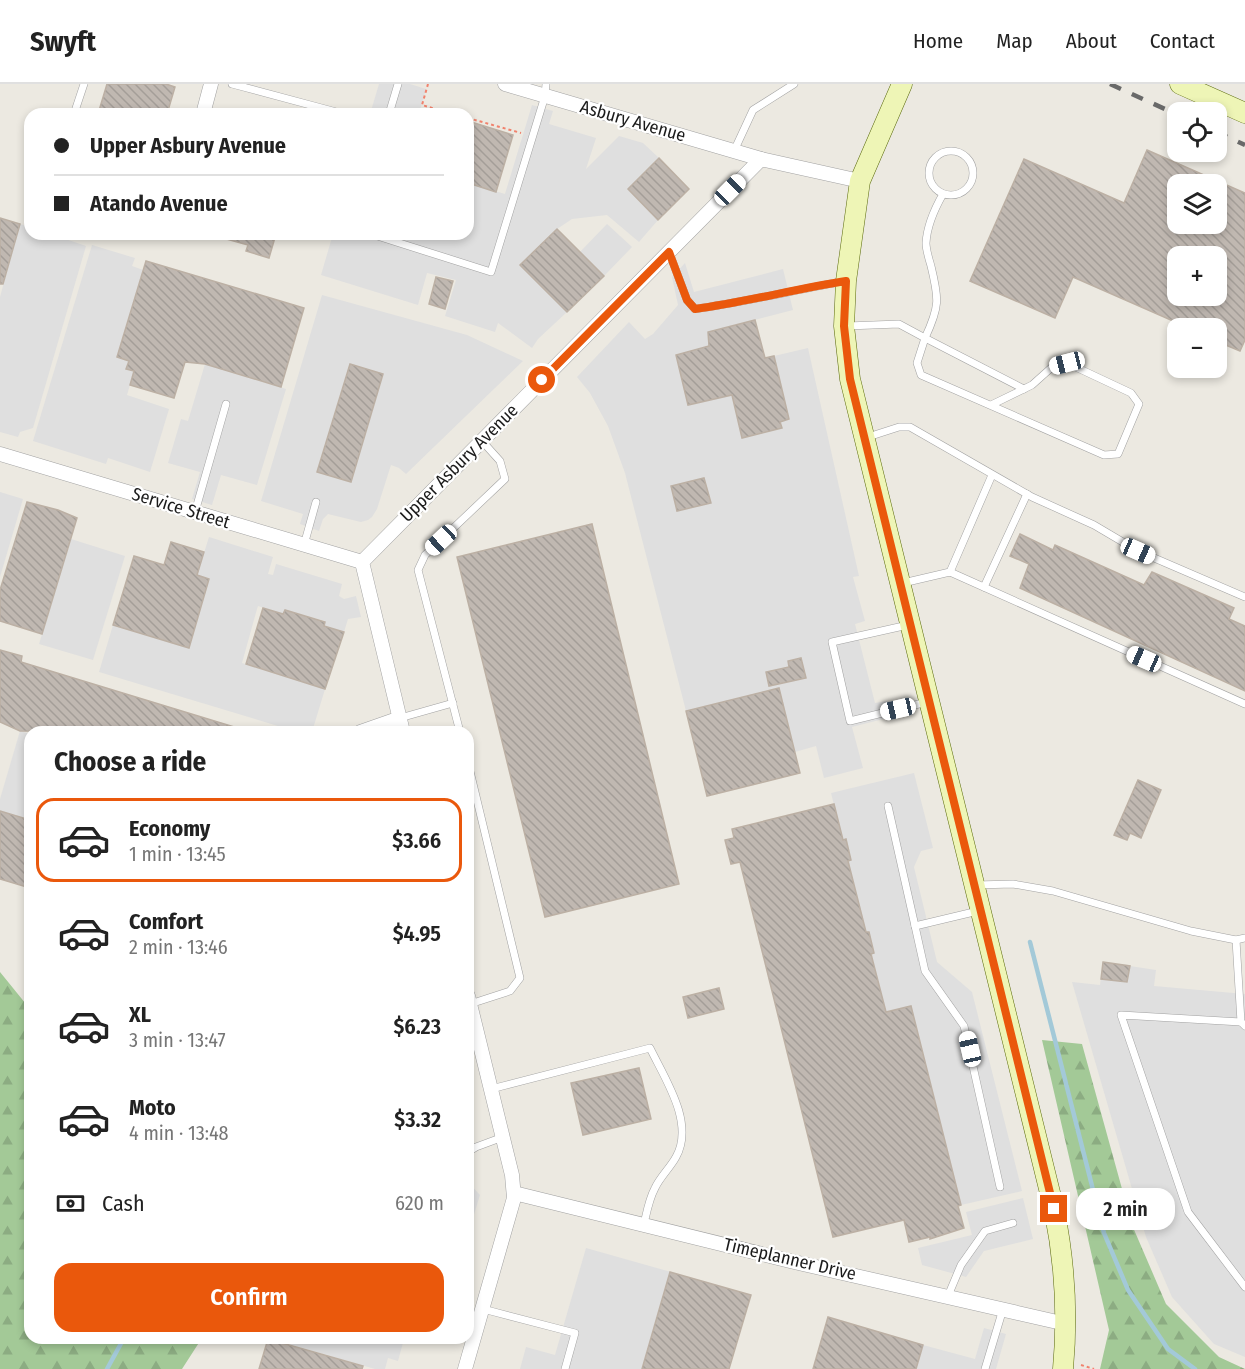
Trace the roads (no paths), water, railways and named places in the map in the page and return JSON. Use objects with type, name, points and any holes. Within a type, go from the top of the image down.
[{"type":"main road","points":[[903,84],[860,181],[846,281],[844,326],[850,379],[1054,1209],[1064,1269],[1066,1324],[1063,1369]]},
{"type":"main road","points":[[1180,84],[1245,113]]},
{"type":"street","points":[[205,108],[212,84]]},
{"type":"street","name":"Asbury Avenue","points":[[506,84],[545,90],[761,159]]},
{"type":"street","points":[[761,159],[860,181]]},
{"type":"street","name":"Upper Asbury Avenue","points":[[362,562],[761,159]]},
{"type":"street","name":"Service Street","points":[[0,454],[362,562]]},
{"type":"street","points":[[362,562],[402,726]]},
{"type":"street","points":[[377,726],[400,718]]},
{"type":"street","points":[[474,1030],[503,1137],[514,1193],[513,1205],[474,1339]]},
{"type":"street","name":"Timeplanner Drive","points":[[514,1193],[790,1261],[1066,1324]]},
{"type":"street","points":[[465,1369],[472,1344]]},
{"type":"lane","points":[[76,108],[84,84]]},
{"type":"lane","points":[[232,84],[322,108]]},
{"type":"lane","points":[[390,108],[398,84]]},
{"type":"lane","points":[[734,151],[753,110],[794,84]]},
{"type":"lane","points":[[390,240],[491,272],[533,137],[545,90]]},
{"type":"lane","points":[[943,152],[958,152],[964,155],[972,167],[971,181],[962,192],[955,195],[943,194],[931,183],[929,168],[932,161],[943,152]]},
{"type":"lane","points":[[943,194],[930,222],[926,244],[938,301],[934,320],[917,363],[921,375],[1104,455],[1118,454],[1139,404],[1131,393],[1067,363],[1051,368],[1032,385],[991,405]]},
{"type":"lane","points":[[669,252],[687,300],[695,309],[733,304],[783,291],[846,281]]},
{"type":"lane","points":[[844,326],[899,324],[1024,389]]},
{"type":"lane","points":[[195,512],[226,404]]},
{"type":"lane","points":[[865,438],[899,427],[910,427],[992,475],[1094,525],[1138,551],[1245,597]]},
{"type":"lane","points":[[458,726],[418,570],[425,555],[505,480],[500,462],[481,441]]},
{"type":"lane","points":[[950,572],[992,475]]},
{"type":"lane","points":[[984,587],[1027,494]]},
{"type":"lane","points":[[304,545],[316,502]]},
{"type":"lane","points":[[901,583],[950,572],[1245,704]]},
{"type":"lane","points":[[911,624],[832,642],[850,721],[929,701]]},
{"type":"lane","points":[[400,718],[453,704]]},
{"type":"lane","points":[[474,788],[520,978],[510,991],[474,1006]]},
{"type":"lane","points":[[888,806],[925,971],[964,1026],[1000,1187]]},
{"type":"lane","points":[[975,885],[1013,884],[1053,891],[1191,932],[1236,940],[1245,938]]},
{"type":"lane","points":[[915,926],[981,910]]},
{"type":"lane","points":[[1236,940],[1243,1024],[1121,1015],[1188,1212],[1245,1287]]},
{"type":"lane","points":[[491,1089],[650,1048],[672,1093],[681,1123],[681,1145],[675,1158],[655,1186],[644,1224]]},
{"type":"lane","points":[[474,1148],[503,1137]]},
{"type":"lane","points":[[948,1296],[961,1265],[985,1231],[1013,1222]]},
{"type":"lane","points":[[483,1309],[575,1333],[565,1369]]},
{"type":"lane","points":[[985,1369],[1003,1309]]},
{"type":"waterway","points":[[1030,942],[1104,1233],[1128,1290],[1168,1349],[1195,1369]]},
{"type":"waterway","points":[[107,1369],[121,1344]]},
{"type":"railway","points":[[1110,84],[1167,110]]},
{"type":"railway","points":[[1227,137],[1245,145]]}]
